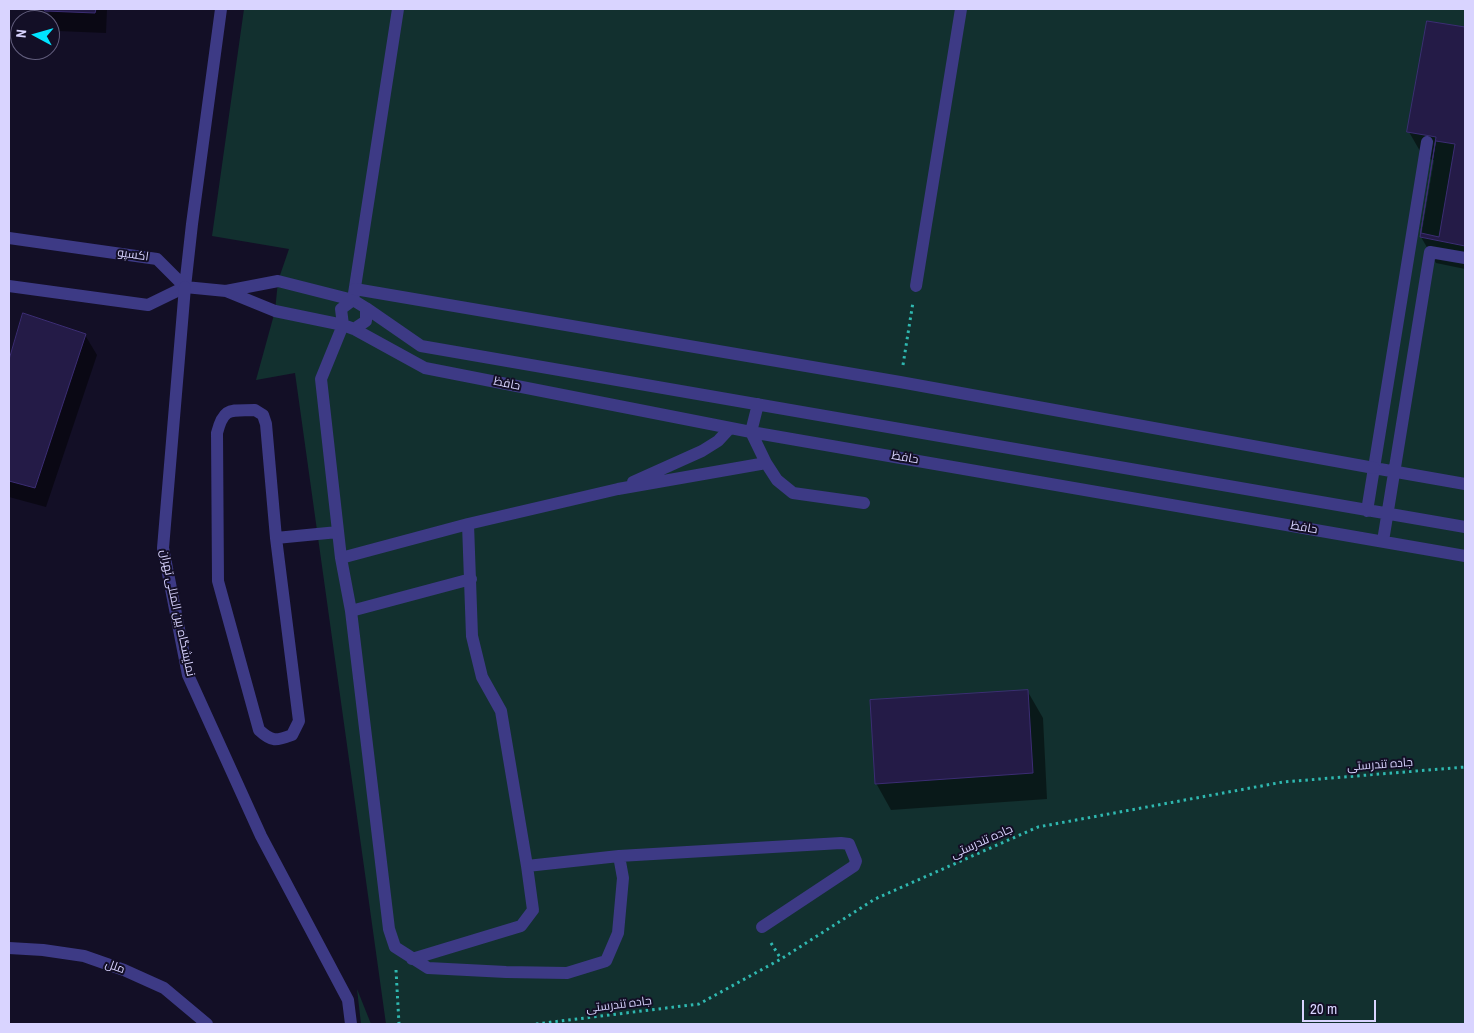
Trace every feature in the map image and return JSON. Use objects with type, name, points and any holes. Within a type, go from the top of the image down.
[{"type":"street","name":"نمایشگاه بین المللی تهران","points":[[221,9],[185,287],[163,548],[188,675],[261,836],[348,1000],[351,1024]]},
{"type":"street","points":[[349,327],[341,309],[354,295],[398,9]]},
{"type":"street","points":[[916,286],[961,9]]},
{"type":"street","points":[[1367,511],[1427,142]]},
{"type":"street","name":"اکسپو","points":[[9,238],[156,258],[185,287]]},
{"type":"street","points":[[1383,541],[1430,252],[1465,258]]},
{"type":"street","points":[[9,286],[148,305],[185,287],[226,291],[278,281],[354,295],[900,382],[1465,484]]},
{"type":"street","name":"حافظ","points":[[226,291],[275,311],[349,327],[425,368],[751,432],[1465,556]]},
{"type":"street","name":"حافظ","points":[[354,295],[366,308],[421,346],[1465,527]]},
{"type":"street","points":[[366,308],[366,321],[349,327],[321,379],[341,558],[351,611],[389,929],[395,947],[428,968],[568,973],[606,961],[618,933],[623,878],[619,856]]},
{"type":"street","points":[[758,404],[751,432],[766,463],[777,480],[793,493],[864,503]]},
{"type":"street","points":[[255,410],[263,415],[266,424],[276,538],[299,721],[292,735],[279,740],[268,738],[259,730],[218,581],[217,432],[221,419],[229,411],[255,410]]},
{"type":"street","points":[[618,489],[702,451],[718,441],[730,428]]},
{"type":"street","points":[[341,558],[468,524],[618,489],[766,463]]},
{"type":"street","points":[[412,959],[521,926],[533,910],[501,711],[482,677],[472,636],[468,524]]},
{"type":"street","points":[[276,538],[338,532]]},
{"type":"street","points":[[351,611],[471,579]]},
{"type":"street","points":[[527,866],[619,856],[850,844],[856,861],[854,866],[762,927]]},
{"type":"street","name":"ملل","points":[[9,948],[43,950],[84,956],[124,970],[164,988],[207,1024]]},
{"type":"path","points":[[900,382],[916,286]]},
{"type":"path","name":"جاده تندرستی","points":[[536,1024],[700,1004],[781,959],[875,899],[1038,827],[1283,782],[1465,767]]},
{"type":"path","points":[[395,947],[399,1024]]},
{"type":"green space","points":[[244,9],[1465,9],[1465,1024],[386,1024],[295,373],[256,380],[275,311],[278,281],[289,249],[212,236]]},
{"type":"green space","points":[[357,989],[371,1024],[361,1024]]},
{"type":"building","points":[[45,9],[96,9],[95,13]]},
{"type":"building","points":[[1427,21],[1465,27],[1465,246],[1420,237],[1436,137],[1407,132]]},
{"type":"building","points":[[1436,141],[1455,144],[1439,237],[1421,233]]},
{"type":"building","points":[[23,313],[86,334],[35,488],[9,481],[9,360]]},
{"type":"building","points":[[1028,690],[1033,773],[875,784],[870,700]]}]
